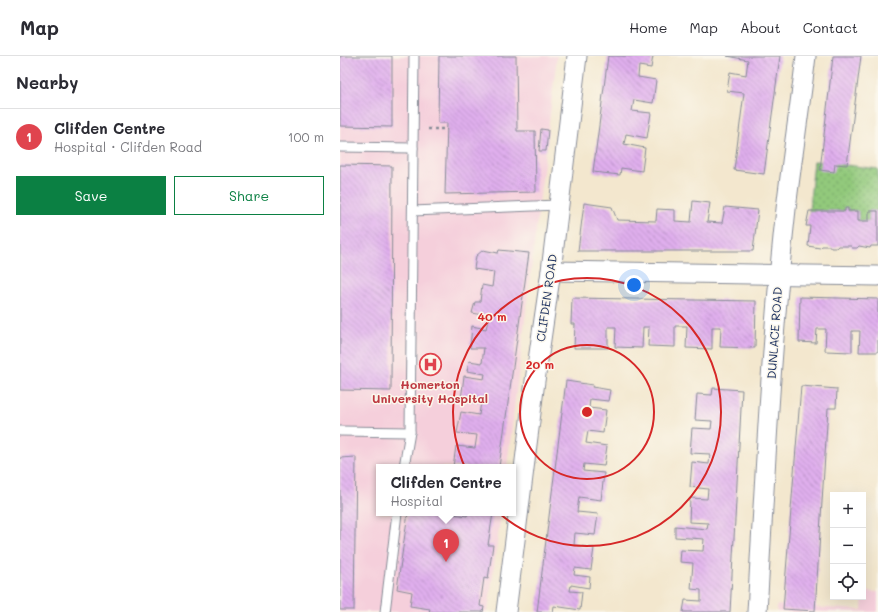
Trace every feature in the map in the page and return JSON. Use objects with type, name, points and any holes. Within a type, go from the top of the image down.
[{"type":"street","name":"CLIFDEN ROAD","points":[[506,612],[535,381],[551,271],[577,56]]},
{"type":"street","name":"DUNLACE ROAD","points":[[757,612],[772,361],[786,208],[806,56]]},
{"type":"street","points":[[551,271],[878,276]]},
{"type":"lane","points":[[405,464],[410,432],[414,56]]},
{"type":"lane","points":[[340,147],[413,148]]},
{"type":"lane","points":[[413,211],[558,205]]},
{"type":"lane","points":[[340,431],[410,432]]},
{"type":"lane","points":[[385,612],[397,516]]},
{"type":"shaded area","name":"Homerton University Hospital","points":[[340,56],[557,56],[507,464],[376,464],[376,516],[501,516],[488,612],[340,612]]},
{"type":"shaded area","points":[[866,591],[878,592],[878,612],[777,612],[777,605],[862,610],[863,600],[866,600]]},
{"type":"green space","points":[[814,161],[878,169],[878,211],[869,211],[869,221],[858,221],[858,211],[848,211],[848,208],[845,208],[845,211],[809,211]]},
{"type":"building","points":[[340,56],[392,56],[392,127],[340,126]]},
{"type":"building","points":[[439,56],[516,56],[517,131],[535,131],[536,192],[445,194],[447,123],[438,123]]},
{"type":"building","points":[[608,56],[653,56],[651,68],[639,66],[638,77],[656,80],[653,103],[634,100],[632,111],[651,113],[647,138],[626,134],[624,144],[645,148],[642,171],[621,168],[620,175],[593,172]]},
{"type":"building","points":[[727,56],[780,56],[764,174],[734,170],[744,93],[727,91],[730,72],[746,75],[748,60]]},
{"type":"building","points":[[833,56],[861,56],[847,165],[835,164],[834,172],[820,170]]},
{"type":"building","points":[[541,129],[548,130],[546,151],[539,151]]},
{"type":"building","points":[[340,165],[392,166],[391,391],[340,390]]},
{"type":"building","points":[[693,201],[710,203],[707,222],[722,223],[725,207],[758,210],[753,251],[578,251],[584,203],[612,207],[617,220],[656,221],[657,209],[675,210],[675,221],[691,222]]},
{"type":"building","points":[[845,208],[848,208],[848,211],[858,211],[858,221],[869,221],[869,211],[878,211],[878,246],[871,246],[870,248],[859,246],[857,248],[852,248],[851,246],[838,246],[836,248],[831,248],[830,246],[822,246],[820,248],[808,246],[810,226],[806,226],[809,211],[845,211]]},
{"type":"building","points":[[483,250],[498,253],[499,250],[529,253],[499,464],[453,464],[456,446],[475,448],[477,435],[457,433],[461,412],[479,415],[481,402],[461,400],[464,376],[484,379],[485,374],[467,371],[469,361],[482,363],[484,348],[470,348],[472,326],[486,329],[489,316],[472,313],[475,302],[480,302],[482,285],[492,287],[494,272],[474,269],[476,256]]},
{"type":"building","points":[[800,297],[878,299],[878,352],[859,352],[860,331],[852,331],[852,352],[825,351],[826,329],[817,329],[816,343],[799,342]]},
{"type":"building","points":[[572,298],[756,301],[755,348],[720,347],[721,327],[712,327],[712,349],[686,348],[687,326],[675,326],[675,347],[648,346],[649,327],[643,327],[642,348],[615,347],[616,327],[608,327],[608,348],[574,348],[575,324],[571,324]]},
{"type":"building","points":[[566,381],[593,385],[592,387],[610,390],[608,401],[590,399],[589,408],[606,410],[603,433],[588,431],[586,443],[607,446],[604,466],[584,464],[583,471],[604,473],[601,500],[579,497],[577,512],[598,514],[595,535],[575,533],[574,545],[594,548],[591,570],[575,568],[574,575],[590,577],[589,588],[571,585],[570,591],[582,592],[580,610],[554,606],[553,612],[537,612]]},
{"type":"building","points":[[801,386],[837,389],[836,408],[828,408],[815,611],[783,609]]},
{"type":"building","points":[[713,388],[742,390],[730,612],[683,612],[685,600],[701,601],[701,590],[691,589],[693,563],[680,562],[681,550],[703,551],[704,539],[675,537],[675,526],[707,529],[708,523],[689,522],[690,498],[707,499],[708,489],[690,487],[692,462],[709,464],[710,454],[690,453],[692,428],[711,429],[712,421],[695,420],[697,394],[712,395]]},
{"type":"building","points":[[356,457],[354,610],[340,610],[340,458]]},
{"type":"building","points":[[408,516],[493,516],[488,545],[493,545],[488,579],[484,578],[480,606],[484,607],[483,612],[429,612],[430,609],[410,606],[412,592],[397,589]]},
{"type":"place","name":"Homerton University Hospital","points":[[430,364]]},
{"type":"place","name":"Clifden Centre","points":[[446,562]]}]
